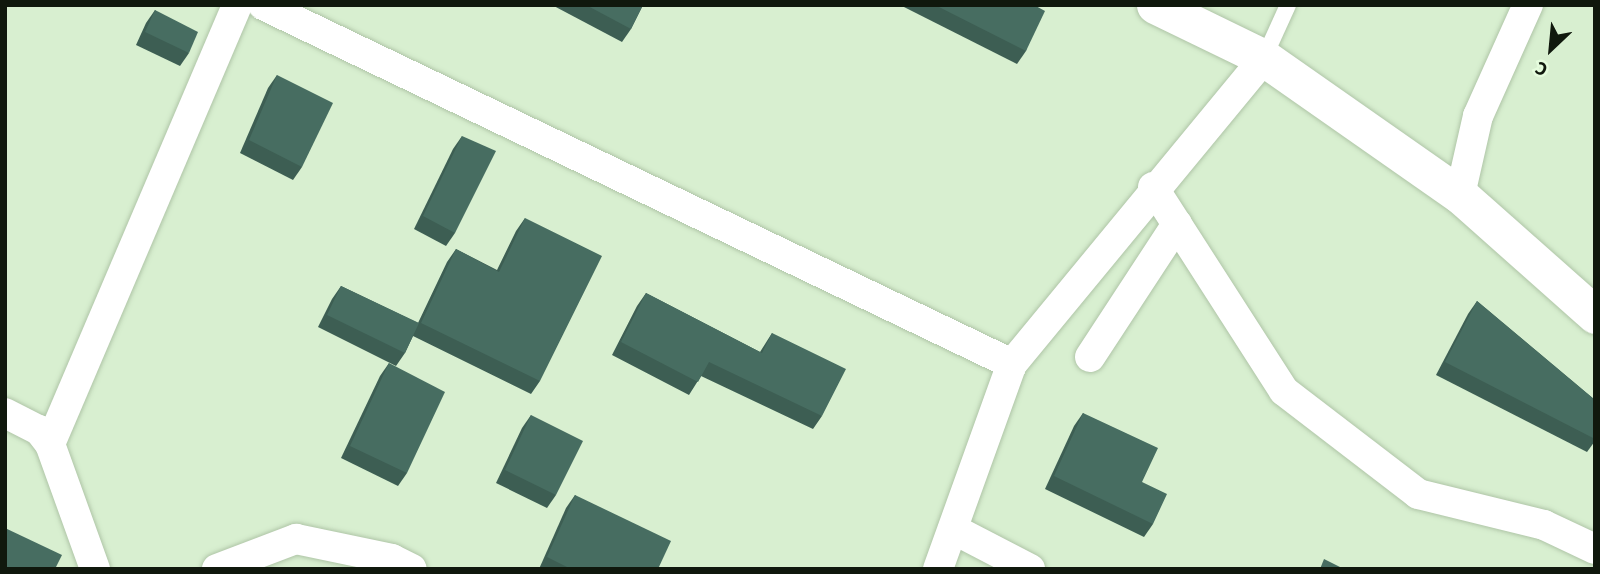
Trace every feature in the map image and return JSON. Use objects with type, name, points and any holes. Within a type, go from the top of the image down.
[{"type":"street","points":[[50,444],[237,5]]},
{"type":"street","points":[[263,5],[1012,364]]},
{"type":"street","points":[[1155,5],[1264,58],[1460,195],[1595,314]]},
{"type":"street","points":[[1460,195],[1479,116],[1528,5]]},
{"type":"street","points":[[938,569],[1012,364],[1153,187],[1264,58]]},
{"type":"street","points":[[1153,187],[1283,391],[1418,494],[1544,525],[1595,550]]},
{"type":"street","points":[[1090,357],[1178,224]]},
{"type":"street","points":[[5,413],[39,429],[50,444],[95,569]]},
{"type":"street","points":[[953,529],[1031,569]]},
{"type":"street","points":[[217,569],[296,539],[392,559],[412,569]]},
{"type":"lane","points":[[1264,58],[1288,5]]},
{"type":"building","points":[[586,5],[643,5],[631,29]]},
{"type":"building","points":[[935,5],[1034,5],[1045,11],[1026,51]]},
{"type":"building","points":[[155,10],[198,32],[189,53],[145,32]]},
{"type":"building","points":[[277,75],[333,103],[302,167],[249,140]]},
{"type":"building","points":[[462,136],[496,151],[455,233],[423,216]]},
{"type":"building","points":[[525,218],[602,256],[540,381],[421,323],[456,249],[499,272]]},
{"type":"building","points":[[341,286],[419,323],[405,353],[327,315]]},
{"type":"building","points":[[646,293],[762,353],[772,333],[846,369],[822,416],[709,362],[698,382],[621,342]]},
{"type":"building","points":[[1477,301],[1595,400],[1595,439],[1445,362]]},
{"type":"building","points":[[389,363],[445,392],[407,473],[350,446]]},
{"type":"building","points":[[1083,413],[1158,448],[1142,482],[1167,494],[1153,524],[1054,476]]},
{"type":"building","points":[[531,415],[583,441],[556,495],[505,470]]},
{"type":"building","points":[[575,495],[671,541],[658,569],[571,569],[547,557]]},
{"type":"building","points":[[5,528],[62,555],[55,569],[5,569]]},
{"type":"building","points":[[1324,559],[1344,569],[1320,569]]}]
